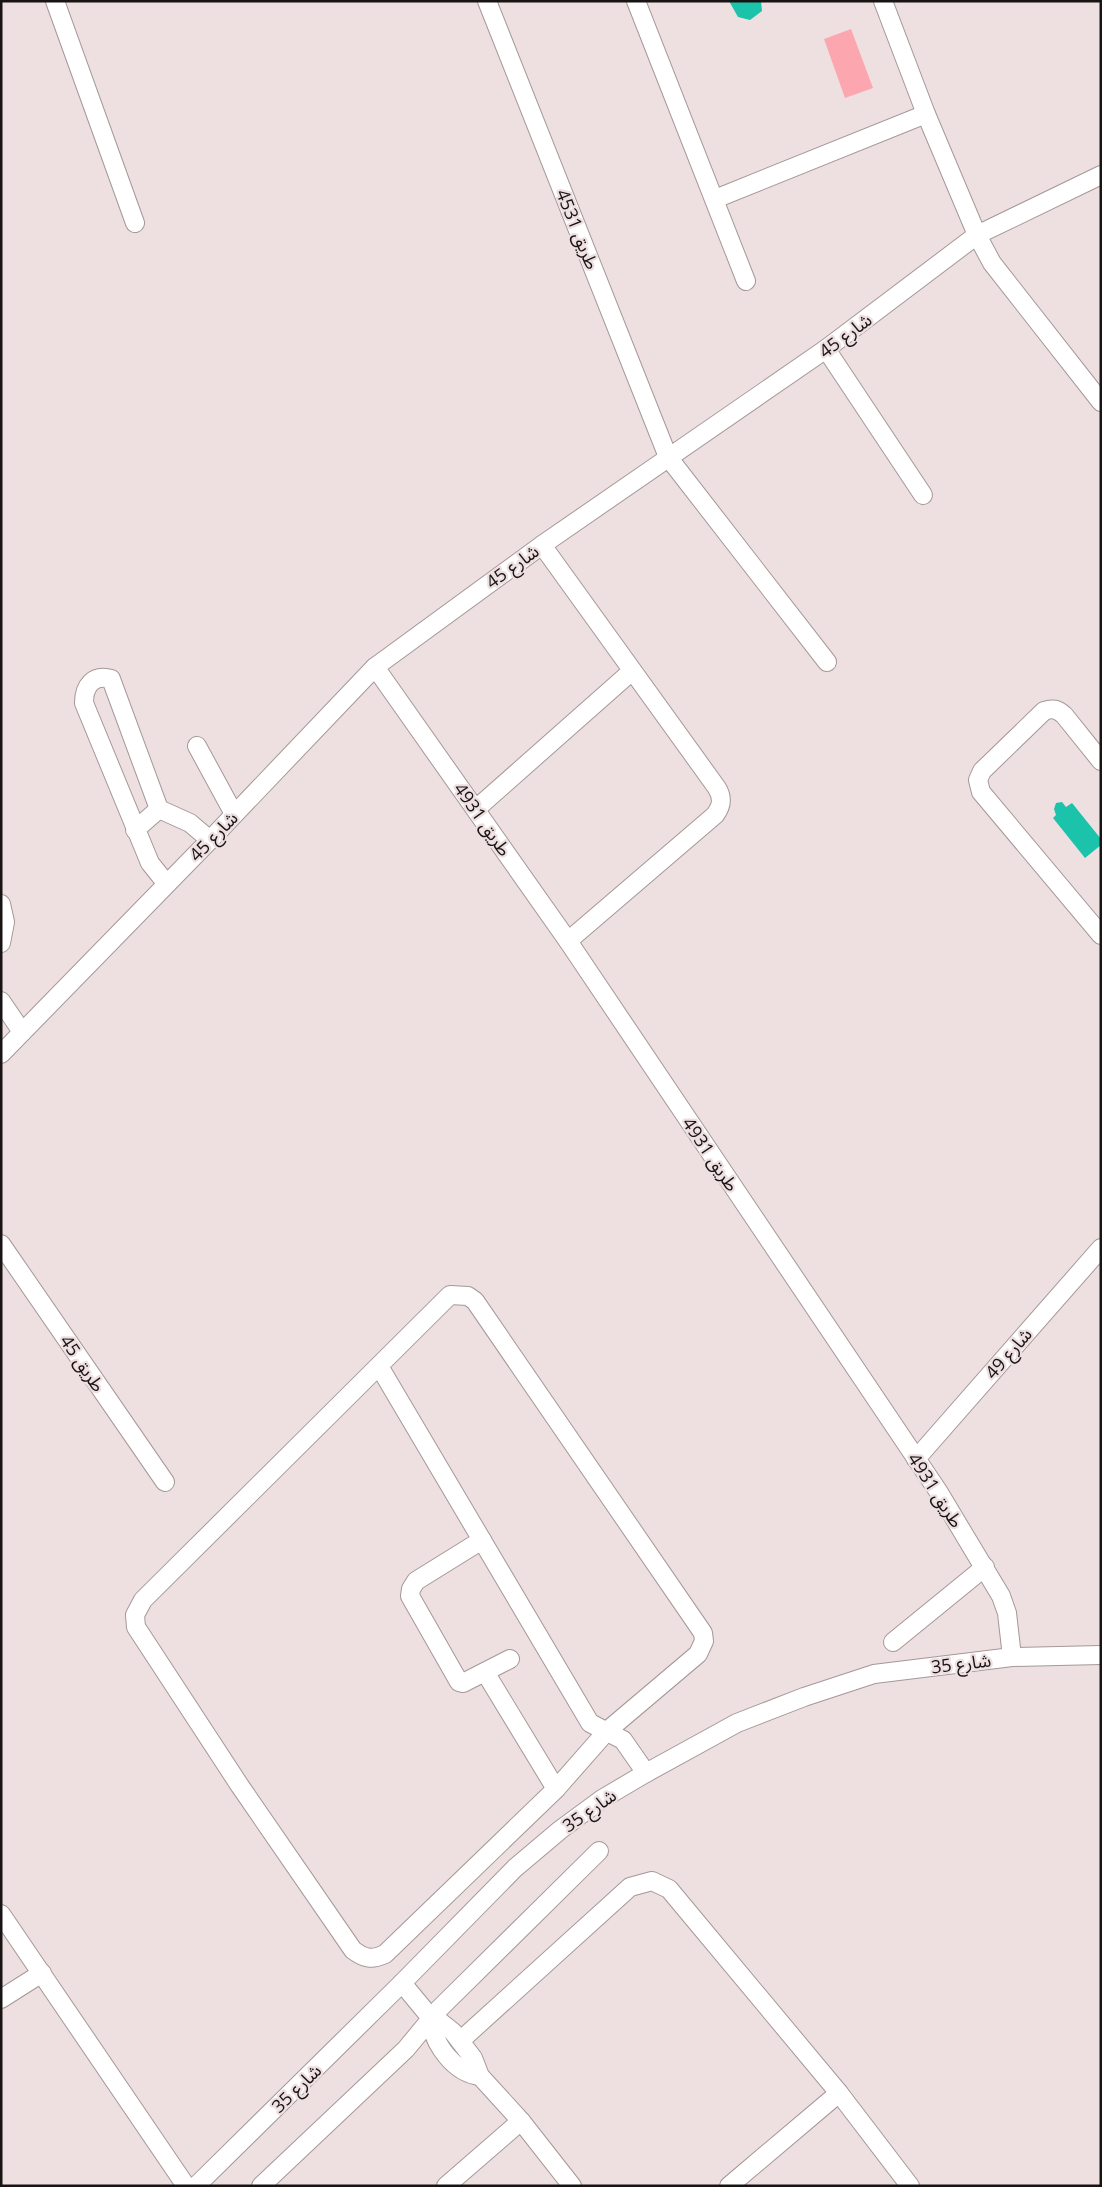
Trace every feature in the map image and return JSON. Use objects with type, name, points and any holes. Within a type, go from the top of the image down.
[{"type":"street","points":[[55,1],[135,223]]},
{"type":"street","name":"طريق 4531","points":[[487,1],[668,457],[827,662]]},
{"type":"street","points":[[636,1],[746,281]]},
{"type":"street","points":[[883,1],[926,114],[977,235],[992,263],[1101,402]]},
{"type":"street","points":[[715,199],[926,114]]},
{"type":"street","name":"شارع 45","points":[[1,1054],[210,840],[375,667],[542,545],[826,349],[977,235],[1101,175]]},
{"type":"street","points":[[826,349],[923,495]]},
{"type":"street","points":[[542,545],[717,788],[722,802],[715,815],[568,941]]},
{"type":"street","name":"طريق 4931","points":[[375,667],[568,941],[916,1459],[985,1567],[1007,1613],[1012,1656]]},
{"type":"street","points":[[476,809],[632,671]]},
{"type":"street","points":[[166,884],[150,863],[135,830],[84,703],[84,693],[87,685],[94,679],[103,676],[111,679],[159,809],[190,823],[210,840]]},
{"type":"street","points":[[1101,761],[1064,715],[1058,709],[1050,709],[1044,711],[982,771],[978,780],[981,792],[1101,935]]},
{"type":"street","points":[[197,746],[234,814]]},
{"type":"street","points":[[135,830],[159,809]]},
{"type":"street","points":[[1,904],[5,922],[1,943]]},
{"type":"street","points":[[1,1001],[22,1032]]},
{"type":"street","name":"طريق 45","points":[[1,1244],[165,1482]]},
{"type":"street","name":"شارع 49","points":[[916,1459],[1101,1248]]},
{"type":"street","points":[[450,1296],[468,1296],[475,1301],[703,1633],[704,1641],[698,1654],[607,1731],[556,1789],[385,1954],[374,1959],[363,1958],[353,1950],[240,1786],[136,1627],[135,1615],[143,1600],[450,1296]]},
{"type":"street","points":[[379,1366],[590,1723],[623,1740],[646,1773]]},
{"type":"street","points":[[482,1540],[416,1581],[411,1589],[410,1596],[459,1682],[463,1683],[510,1659]]},
{"type":"street","points":[[893,1642],[985,1567]]},
{"type":"street","name":"شارع 35","points":[[195,2185],[402,1983],[515,1868],[560,1830],[602,1799],[646,1773],[737,1723],[804,1697],[874,1674],[1012,1656],[1101,1655]]},
{"type":"street","points":[[485,1672],[556,1789]]},
{"type":"street","points":[[261,2186],[406,2048],[431,2018],[600,1850]]},
{"type":"street","points":[[460,2041],[630,1887],[652,1881],[669,1889],[839,2093],[910,2186]]},
{"type":"street","points":[[1,1914],[195,2185]]},
{"type":"street","points":[[1,1999],[42,1973]]},
{"type":"street","points":[[402,1983],[431,2018],[442,2022],[460,2041],[476,2064],[480,2076],[521,2121],[572,2186]]},
{"type":"street","points":[[431,2018],[432,2032],[438,2044],[462,2070],[480,2076]]},
{"type":"street","points":[[729,2186],[839,2093]]},
{"type":"street","points":[[446,2186],[521,2121]]},
{"type":"shaded area","points":[[729,1],[761,1],[762,11],[750,20],[738,17]]},
{"type":"shaded area","points":[[851,29],[873,88],[845,98],[824,39]]},
{"type":"shaded area","points":[[1062,802],[1066,807],[1072,803],[1101,839],[1101,845],[1085,858],[1053,818],[1056,815],[1054,809],[1056,803]]}]
